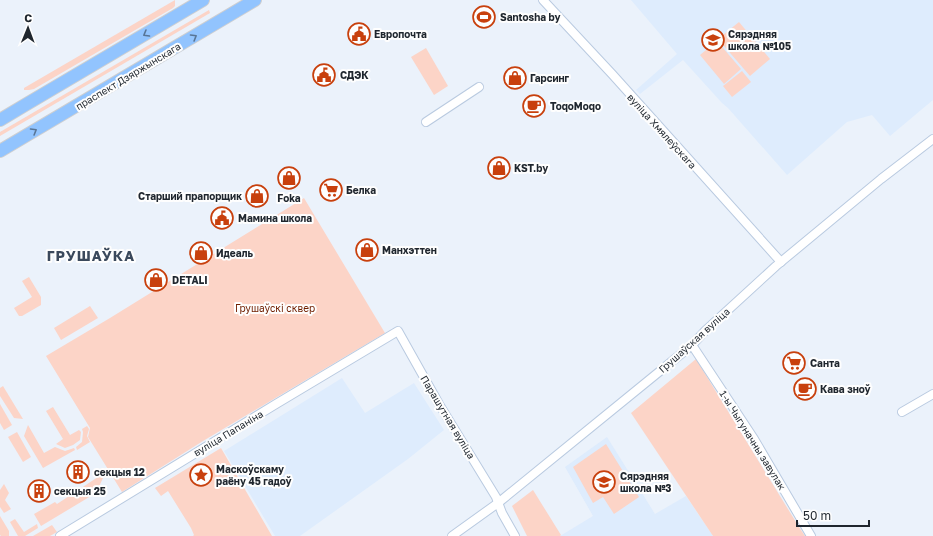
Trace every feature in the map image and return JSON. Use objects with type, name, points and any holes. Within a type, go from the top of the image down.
[{"type":"main road","points":[[0,120],[203,0]]},
{"type":"main road","name":"праспект Дзяржынскага","points":[[0,151],[255,0]]},
{"type":"street","name":"вуліца Хмялеўскага","points":[[543,0],[782,262]]},
{"type":"street","points":[[426,122],[479,87]]},
{"type":"street","name":"Грушаўская вуліца","points":[[452,536],[498,503],[692,345],[765,275],[881,179],[933,139]]},
{"type":"street","name":"Парашутная вуліца","points":[[398,331],[439,404],[496,497],[502,513],[515,536]]},
{"type":"street","name":"вуліца Папаніна","points":[[60,536],[398,331]]},
{"type":"street","name":"1-ы Чыгуначны завулак","points":[[692,345],[754,439],[811,536]]},
{"type":"street","points":[[902,412],[933,394]]},
{"type":"shaded area","points":[[631,0],[933,0],[933,100],[890,136],[872,115],[847,122],[787,175],[683,60],[640,94],[636,90],[677,54]]},
{"type":"shaded area","points":[[342,378],[365,413],[414,383],[444,430],[408,459],[300,536],[275,536],[224,451]]},
{"type":"shaded area","name":"Сярэдняя школа №3","points":[[607,437],[655,514],[686,496],[713,536],[560,536],[593,516],[565,467]]},
{"type":"green space","points":[[175,0],[175,6],[173,8],[34,89],[24,90],[24,88]]},
{"type":"green space","points":[[209,10],[210,13],[0,136],[0,132]]},
{"type":"green space","points":[[739,22],[770,59],[750,76],[718,39]]},
{"type":"green space","points":[[717,41],[741,69],[724,84],[700,55]]},
{"type":"green space","points":[[426,48],[448,86],[434,95],[411,57]]},
{"type":"green space","points":[[742,71],[751,82],[732,97],[723,86]]},
{"type":"green space","name":"Грушаўскі сквер","points":[[304,198],[385,333],[203,441],[122,492],[88,437],[90,428],[46,356]]},
{"type":"green space","points":[[29,277],[41,297],[41,305],[22,316],[19,316],[14,308],[32,297],[22,281]]},
{"type":"green space","points":[[90,306],[98,318],[61,340],[54,328]]},
{"type":"green space","points":[[696,359],[805,536],[713,536],[631,413]]},
{"type":"green space","points":[[3,386],[23,419],[14,418],[0,396],[0,388]]},
{"type":"green space","points":[[0,404],[12,425],[4,430],[0,423]]},
{"type":"green space","points":[[53,407],[70,435],[79,430],[81,432],[80,440],[73,445],[65,448],[56,444],[63,439],[46,411]]},
{"type":"green space","points":[[28,425],[44,453],[55,447],[65,451],[74,448],[75,450],[43,468],[24,436]]},
{"type":"green space","points":[[87,426],[89,429],[87,436],[90,442],[77,450],[76,447],[82,442],[82,429]]},
{"type":"green space","points":[[17,432],[31,457],[23,462],[8,437]]},
{"type":"green space","points":[[606,444],[639,497],[614,514],[603,497],[593,503],[573,467]]},
{"type":"green space","points":[[221,448],[272,536],[193,536],[194,535],[191,528],[168,491],[161,496],[155,488]]},
{"type":"green space","points":[[101,475],[103,478],[96,493],[41,526],[34,514],[55,502],[57,504]]},
{"type":"green space","points":[[4,484],[9,493],[5,500],[11,509],[4,513],[0,507],[0,490]]},
{"type":"green space","points":[[533,490],[561,535],[560,536],[527,536],[512,506]]},
{"type":"green space","points":[[0,516],[9,531],[9,536],[0,535]]},
{"type":"green space","points":[[15,519],[24,532],[37,524],[38,528],[25,536],[18,536],[10,522]]},
{"type":"green space","points":[[52,525],[57,532],[50,536],[33,536]]},
{"type":"place","name":"Santosha by","points":[[484,17]]},
{"type":"place","name":"Европочта","points":[[359,34]]},
{"type":"place","name":"Сярэдняя школа №105","points":[[713,40]]},
{"type":"place","name":"СДЭК","points":[[324,75]]},
{"type":"place","name":"Гарсинг","points":[[515,78]]},
{"type":"place","name":"ToqoMoqo","points":[[534,106]]},
{"type":"place","name":"KST.by","points":[[499,168]]},
{"type":"place","name":"Foka","points":[[289,178]]},
{"type":"place","name":"Белка","points":[[331,190]]},
{"type":"place","name":"Старший прапорщик","points":[[257,196]]},
{"type":"place","name":"Мамина школа","points":[[222,218]]},
{"type":"place","name":"Манхэттен","points":[[367,250]]},
{"type":"place","name":"Идеаль","points":[[201,253]]},
{"type":"place","name":"DETALI","points":[[156,280]]},
{"type":"place","name":"Санта","points":[[794,363]]},
{"type":"place","name":"Кава зноў","points":[[805,389]]},
{"type":"place","name":"секцыя 12","points":[[78,472]]},
{"type":"place","name":"Маскоўскаму раёну 45 гадоў","points":[[201,475]]},
{"type":"place","name":"Сярэдняя школа №3","points":[[604,482]]},
{"type":"place","name":"секцыя 25","points":[[39,491]]},
{"type":"district","name":"ГРУШАЎКА","points":[[91,256]]}]
